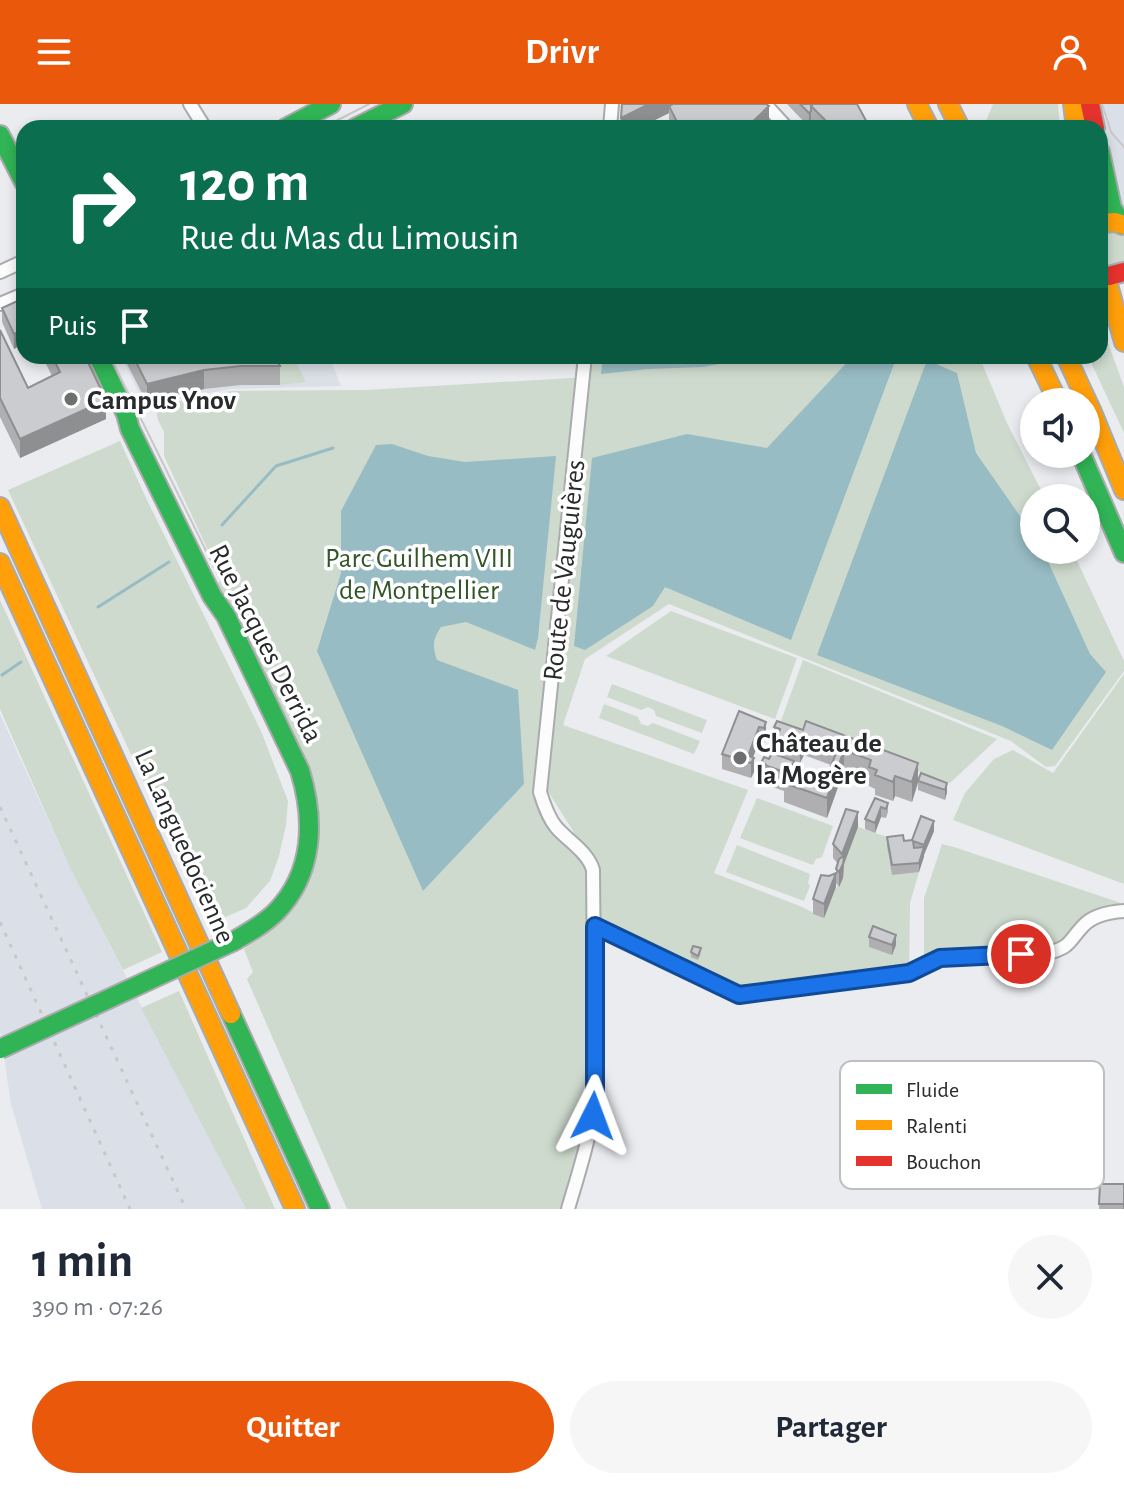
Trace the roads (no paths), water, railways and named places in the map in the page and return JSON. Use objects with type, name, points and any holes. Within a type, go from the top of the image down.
[{"type":"main road","points":[[301,120],[331,104]]},
{"type":"main road","points":[[371,120],[403,104]]},
{"type":"main road","points":[[0,135],[16,166]]},
{"type":"main road","points":[[1108,189],[1112,208],[1124,225]]},
{"type":"main road","points":[[1108,285],[1124,342]]},
{"type":"main road","name":"Rue Jacques Derrida","points":[[0,1049],[234,941],[260,926],[277,911],[298,882],[310,836],[308,796],[300,771],[226,616],[212,596],[130,429],[102,364]]},
{"type":"main road","points":[[1040,364],[1051,388]]},
{"type":"main road","points":[[1070,364],[1124,490]]},
{"type":"main road","points":[[1087,468],[1124,553]]},
{"type":"main road","name":"La Languedocienne","points":[[0,507],[320,1209]]},
{"type":"main road","name":"La Languedocienne","points":[[0,563],[295,1209]]},
{"type":"street","points":[[765,104],[780,120]]},
{"type":"street","name":"Route de Vauguières","points":[[584,364],[540,792],[557,829],[592,864],[595,926]]},
{"type":"street","points":[[568,1209],[593,1116],[595,926],[739,995],[909,973],[940,958],[1048,953],[1064,948],[1085,924],[1099,915],[1124,911]]},
{"type":"water","points":[[602,364],[719,364],[703,367],[601,374]]},
{"type":"water","points":[[846,364],[894,364],[791,640],[665,587],[653,606],[585,650],[574,646],[592,458],[687,434],[767,448]]},
{"type":"water","points":[[926,364],[936,364],[957,373],[976,453],[1020,516],[1020,564],[1049,564],[1090,654],[1106,672],[1052,750],[1002,726],[817,655]]},
{"type":"water","points":[[392,444],[428,456],[465,462],[556,456],[535,650],[466,622],[441,627],[434,643],[437,660],[518,690],[524,784],[423,891],[317,651],[341,573],[341,511],[376,445]]},
{"type":"waterway","points":[[222,525],[276,466],[333,448]]},
{"type":"waterway","points":[[98,607],[169,562]]},
{"type":"waterway","points":[[2,675],[21,662]]},
{"type":"tram line","points":[[338,120],[369,104]]},
{"type":"tram line","points":[[1102,104],[1107,120]]},
{"type":"tram line","points":[[1108,123],[1111,132],[1124,147]]},
{"type":"tram line","points":[[114,364],[219,577]]},
{"type":"railway","points":[[0,807],[186,1209]]},
{"type":"railway","points":[[0,922],[130,1209]]},
{"type":"place","name":"Campus Ynov","points":[[71,399]]},
{"type":"place","name":"Château de la Mogère","points":[[740,758]]},
{"type":"park label","name":"Parc Guilhem VIII de Montpellier","points":[[419,573]]}]
